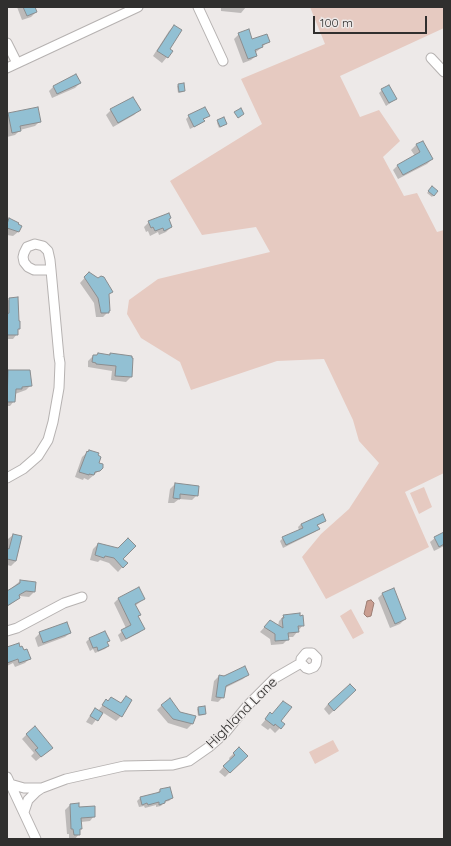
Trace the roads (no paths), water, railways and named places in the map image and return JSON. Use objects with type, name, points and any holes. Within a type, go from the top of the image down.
[{"type":"street","points":[[7,43],[10,64],[138,7]]},
{"type":"street","points":[[198,7],[223,61]]},
{"type":"street","points":[[431,58],[444,72]]},
{"type":"street","points":[[7,478],[23,469],[38,456],[48,440],[53,422],[59,388],[60,370],[51,270],[49,255],[47,249],[43,246],[35,244],[27,248],[23,257],[25,264],[30,269],[51,270]]},
{"type":"street","points":[[7,631],[17,628],[64,603],[82,597]]},
{"type":"street","name":"Highland Lane","points":[[24,812],[28,800],[42,788],[70,777],[118,768],[173,765],[189,761],[209,747],[225,733],[247,706],[275,678],[301,663]]},
{"type":"street","points":[[8,782],[36,839]]},
{"type":"street","name":"Highland Lane","points":[[8,782],[24,788],[42,788]]}]
